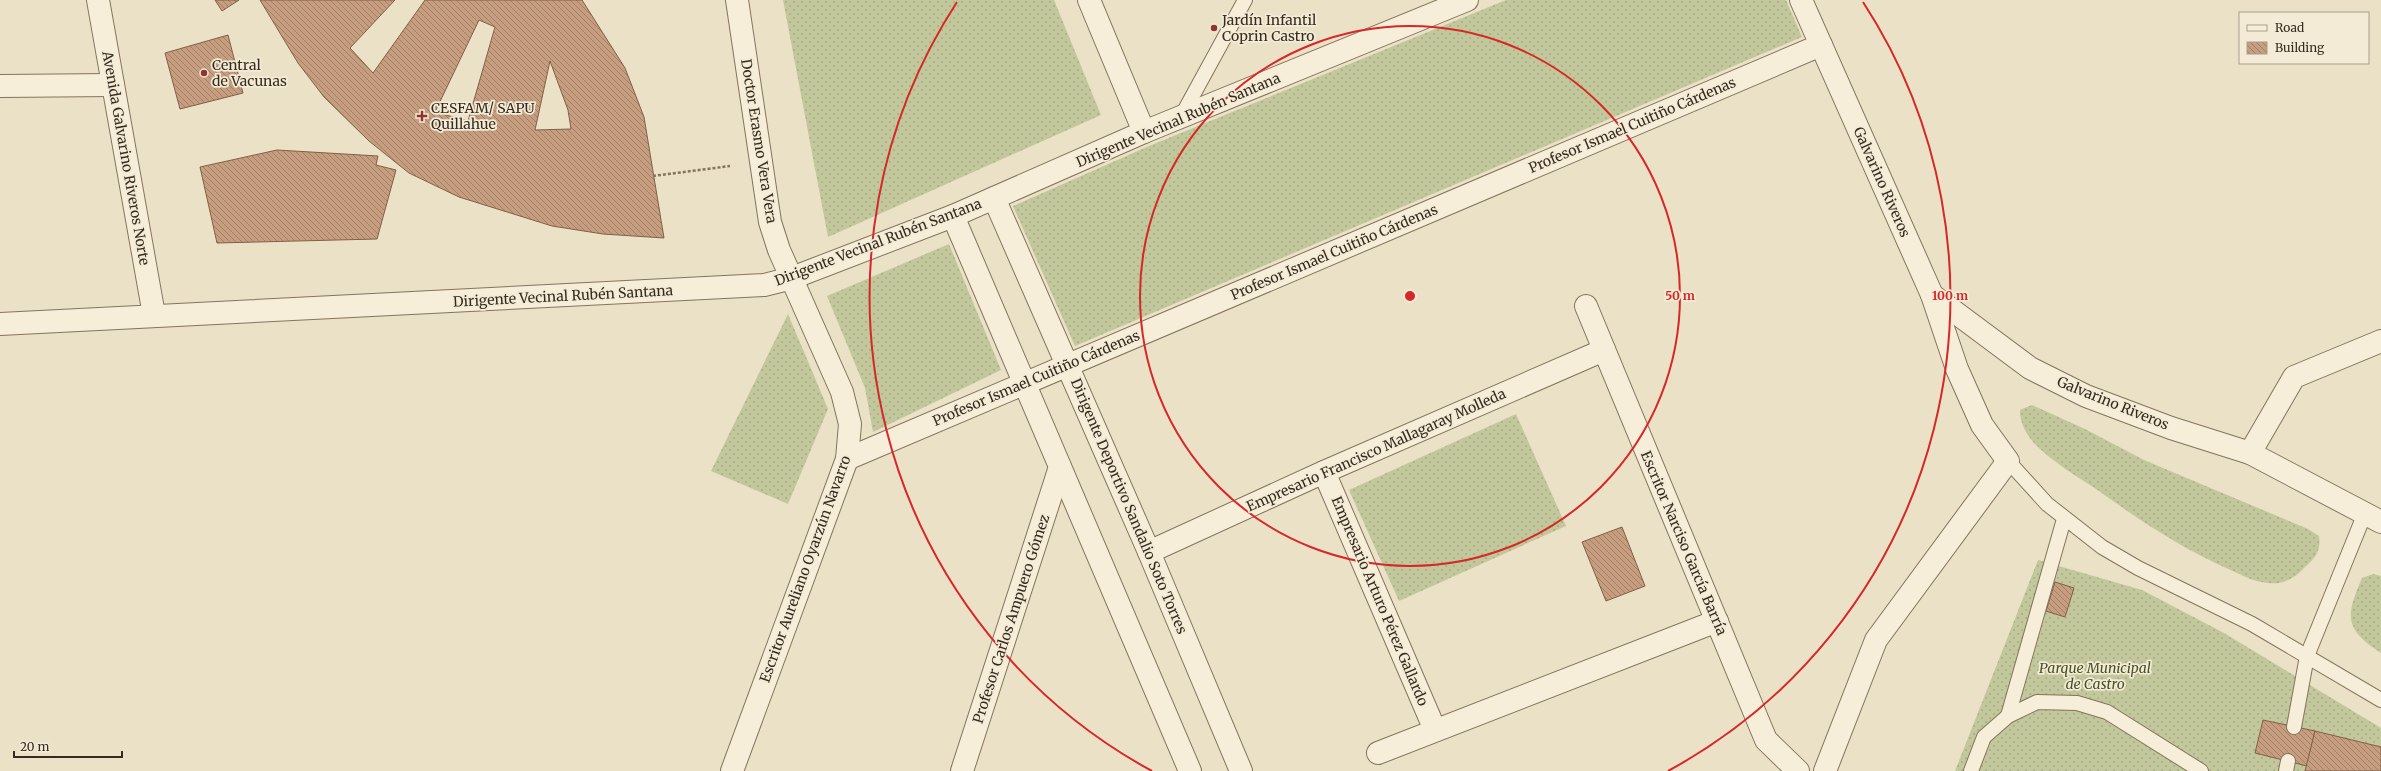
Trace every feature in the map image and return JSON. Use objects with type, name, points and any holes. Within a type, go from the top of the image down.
[{"type":"street","name":"Avenida Galvarino Riveros Norte","points":[[98,0],[154,315]]},
{"type":"street","name":"Doctor Erasmo Vera Vera","points":[[737,0],[770,222],[779,250],[792,278]]},
{"type":"street","points":[[1089,0],[1144,132]]},
{"type":"street","name":"Dirigente Vecinal Rubén Santana","points":[[0,324],[764,285],[792,278],[953,216],[1144,132],[1467,0]]},
{"type":"street","name":"Galvarino Riveros","points":[[1801,0],[1932,294],[2030,368],[2086,396],[2171,428],[2250,453],[2373,517]]},
{"type":"street","name":"Profesor Ismael Cuitiño Cárdenas","points":[[847,459],[1821,45]]},
{"type":"street","points":[[0,86],[114,85]]},
{"type":"street","name":"Dirigente Deportivo Sandalio Soto Torres","points":[[994,198],[1150,552],[1241,771]]},
{"type":"street","points":[[953,216],[1190,771]]},
{"type":"street","name":"Escritor Aureliano Oyarzún Navarro","points":[[732,771],[847,459],[850,424],[842,392],[792,278]]},
{"type":"street","points":[[1825,771],[1876,640],[2008,461],[1979,418],[1957,369],[1932,294]]},
{"type":"street","name":"Escritor Narciso García Barría","points":[[1586,306],[1766,740],[1798,771]]},
{"type":"street","points":[[2250,453],[2294,377],[2381,341]]},
{"type":"street","name":"Empresario Francisco Mallagaray Molleda","points":[[1150,552],[1324,472],[1604,350]]},
{"type":"street","name":"Profesor Carlos Ampuero Gómez","points":[[962,771],[1060,467]]},
{"type":"street","name":"Empresario Arturo Pérez Gallardo","points":[[1324,472],[1435,730]]},
{"type":"street","points":[[1378,753],[1717,622]]},
{"type":"lane","points":[[1181,117],[1245,0]]},
{"type":"lane","points":[[2008,461],[2047,504],[2064,519],[2102,547],[2138,568],[2252,624],[2381,700]]},
{"type":"lane","points":[[2294,727],[2307,656],[2373,517]]},
{"type":"lane","points":[[2008,716],[2064,519]]},
{"type":"lane","points":[[1971,771],[1984,737],[2008,716],[2037,702],[2077,704],[2107,712],[2201,771]]},
{"type":"path","points":[[653,176],[761,162]]},
{"type":"green space","points":[[783,0],[1054,0],[1101,115],[828,237]]},
{"type":"green space","points":[[1506,0],[1786,0],[1802,37],[1075,346],[1013,206],[1149,146]]},
{"type":"green space","points":[[949,244],[1001,370],[873,432],[865,388],[827,296]]},
{"type":"green space","points":[[788,314],[828,409],[788,504],[711,471]]},
{"type":"green space","points":[[2032,405],[2085,429],[2144,460],[2308,529],[2319,536],[2319,546],[2315,557],[2301,571],[2289,580],[2279,583],[2262,582],[2241,575],[2175,542],[2063,467],[2040,449],[2033,442],[2021,419],[2020,410]]},
{"type":"green space","points":[[1516,414],[1566,526],[1399,601],[1349,490]]},
{"type":"green space","name":"Parque Municipal de Castro","points":[[2038,560],[2142,590],[2224,633],[2381,728],[2381,771],[1955,771]]},
{"type":"green space","points":[[2373,574],[2381,576],[2381,653],[2360,636],[2354,628],[2351,620],[2353,602],[2362,578]]},
{"type":"building","points":[[215,0],[239,0],[222,11]]},
{"type":"building","points":[[260,0],[395,0],[350,48],[373,73],[425,0],[582,0],[625,68],[644,117],[664,238],[603,234],[552,226],[459,197],[409,173],[369,141],[324,97],[298,63]],"holes":[[[479,20],[495,27],[468,121],[435,112]],[[550,61],[568,110],[571,129],[535,130]]]},
{"type":"building","name":"Central de Vacunas","points":[[228,35],[243,93],[180,109],[165,53]]},
{"type":"building","points":[[277,150],[378,156],[376,165],[396,170],[377,239],[217,243],[200,167]]},
{"type":"building","points":[[1622,527],[1645,586],[1606,601],[1582,542]]},
{"type":"building","points":[[2055,582],[2074,588],[2065,617],[2046,611]]},
{"type":"building","points":[[2263,720],[2315,731],[2307,766],[2255,753]]},
{"type":"building","points":[[2315,731],[2381,747],[2381,771],[2305,771]]},
{"type":"place","name":"Jardín Infantil Coprin Castro","points":[[1214,28]]},
{"type":"place","name":"Central de Vacunas","points":[[204,73]]},
{"type":"place","name":"CESFAM/ SAPU Quillahue","points":[[422,116]]}]
